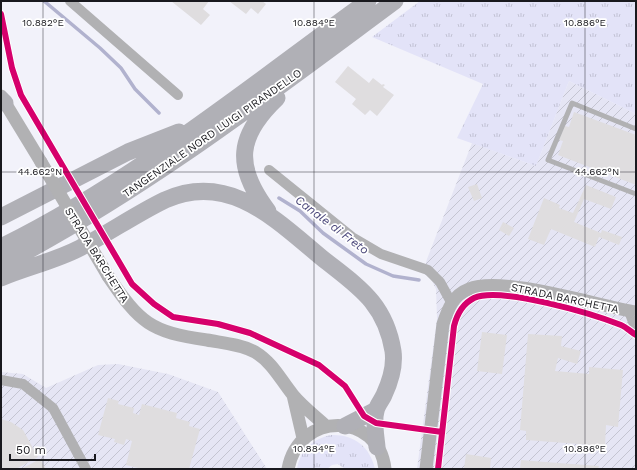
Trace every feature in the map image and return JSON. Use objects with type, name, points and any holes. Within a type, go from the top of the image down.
[{"type":"highway","name":"TANGENZIALE NORD LUIGI PIRANDELLO","points":[[1,247],[85,200],[145,163],[368,1]]},
{"type":"highway","name":"TANGENZIALE NORD LUIGI PIRANDELLO","points":[[1,265],[105,207],[159,172],[395,1]]},
{"type":"highway","points":[[273,217],[257,196],[247,175],[245,166],[245,148],[250,131],[255,122],[267,108],[331,48]]},
{"type":"highway","points":[[1,217],[128,152],[166,136],[191,130]]},
{"type":"highway","points":[[1,278],[68,254],[150,208],[175,196],[201,191],[225,193],[242,199],[273,217],[367,295],[384,320],[391,343],[393,362],[389,383],[376,410],[377,447]]},
{"type":"highway","points":[[345,426],[376,410]]},
{"type":"street","points":[[70,1],[178,95]]},
{"type":"street","name":"STRADA BARCHETTA","points":[[2,100],[41,162],[108,276],[127,304],[140,319],[156,328],[180,336],[238,345],[254,352],[278,372],[293,395],[326,426]]},
{"type":"street","points":[[269,170],[352,237],[398,261],[428,270],[440,282],[451,302],[443,324],[426,469]]},
{"type":"street","name":"STRADA BARCHETTA","points":[[451,302],[468,289],[488,286],[513,286],[633,312]]},
{"type":"street","points":[[633,312],[636,330]]},
{"type":"street","points":[[1,380],[23,384],[53,408],[86,469]]},
{"type":"street","name":"STRADA BARCHETTA","points":[[293,395],[303,438]]},
{"type":"street","points":[[288,469],[295,447],[303,438],[326,426],[345,426],[363,433],[377,447],[382,456],[384,469]]},
{"type":"lane","points":[[636,128],[572,103],[548,160],[636,194]]},
{"type":"shaded area","points":[[569,81],[636,114],[636,469],[417,469],[437,319],[436,289],[431,279],[423,273],[472,143],[536,166]]},
{"type":"shaded area","points":[[118,364],[168,374],[218,392],[267,469],[1,469],[1,372],[23,374],[46,388],[98,365]]},
{"type":"green space","points":[[420,1],[636,1],[636,114],[569,81],[536,166],[457,138],[483,84],[372,37]]},
{"type":"green space","points":[[331,435],[339,435],[353,439],[359,443],[369,454],[375,469],[345,469],[338,464],[332,465],[327,469],[297,469],[301,456],[308,446],[319,439]]},
{"type":"building","points":[[171,1],[209,1],[203,9],[210,15],[201,25]]},
{"type":"building","points":[[229,1],[262,1],[266,4],[258,14],[251,8],[246,14]]},
{"type":"building","points":[[348,66],[369,83],[373,78],[382,85],[385,85],[383,87],[394,95],[377,116],[370,110],[365,115],[352,104],[356,99],[335,82]]},
{"type":"building","points":[[574,112],[636,135],[636,185],[558,155],[563,141],[559,140],[565,126],[569,127]]},
{"type":"building","points":[[477,184],[482,198],[474,201],[468,187]]},
{"type":"building","points":[[586,185],[616,197],[611,209],[584,199],[574,222],[601,233],[602,230],[622,237],[619,245],[599,237],[595,247],[551,229],[544,245],[528,239],[544,198],[560,205],[559,208],[573,213]]},
{"type":"building","points":[[503,222],[514,228],[509,236],[499,230]]},
{"type":"building","points":[[482,332],[507,335],[502,374],[477,371]]},
{"type":"building","points":[[528,334],[562,336],[561,346],[581,351],[577,364],[558,358],[555,371],[589,374],[589,367],[623,370],[618,427],[606,425],[605,446],[526,440],[526,431],[520,430]]},
{"type":"building","points":[[108,398],[119,401],[118,404],[134,408],[133,413],[139,415],[142,404],[177,413],[176,418],[190,422],[189,426],[200,429],[189,469],[142,469],[126,465],[132,441],[126,439],[124,445],[114,442],[115,439],[98,435]]},
{"type":"building","points":[[1,419],[11,422],[23,430],[38,457],[16,469],[1,469]]},
{"type":"building","points":[[466,454],[491,458],[490,469],[464,469]]},
{"type":"building","points":[[40,459],[46,469],[21,469]]},
{"type":"building","points":[[521,460],[599,466],[598,469],[520,469]]},
{"type":"waterway","name":"Canale di Freto","points":[[44,1],[100,48],[121,68],[135,89],[159,113]]},
{"type":"waterway","name":"Canale di Freto","points":[[279,198],[300,211],[323,233],[366,264],[393,276],[419,280]]},
{"type":"cycle path","points":[[1,14],[12,68],[21,95],[132,284],[154,304],[173,317],[218,324],[250,333],[319,365],[345,386],[364,416],[376,423],[442,432]]},
{"type":"cycle path","points":[[438,469],[454,326],[461,310],[470,300],[487,295],[525,298],[590,314],[623,326],[636,335]]}]
